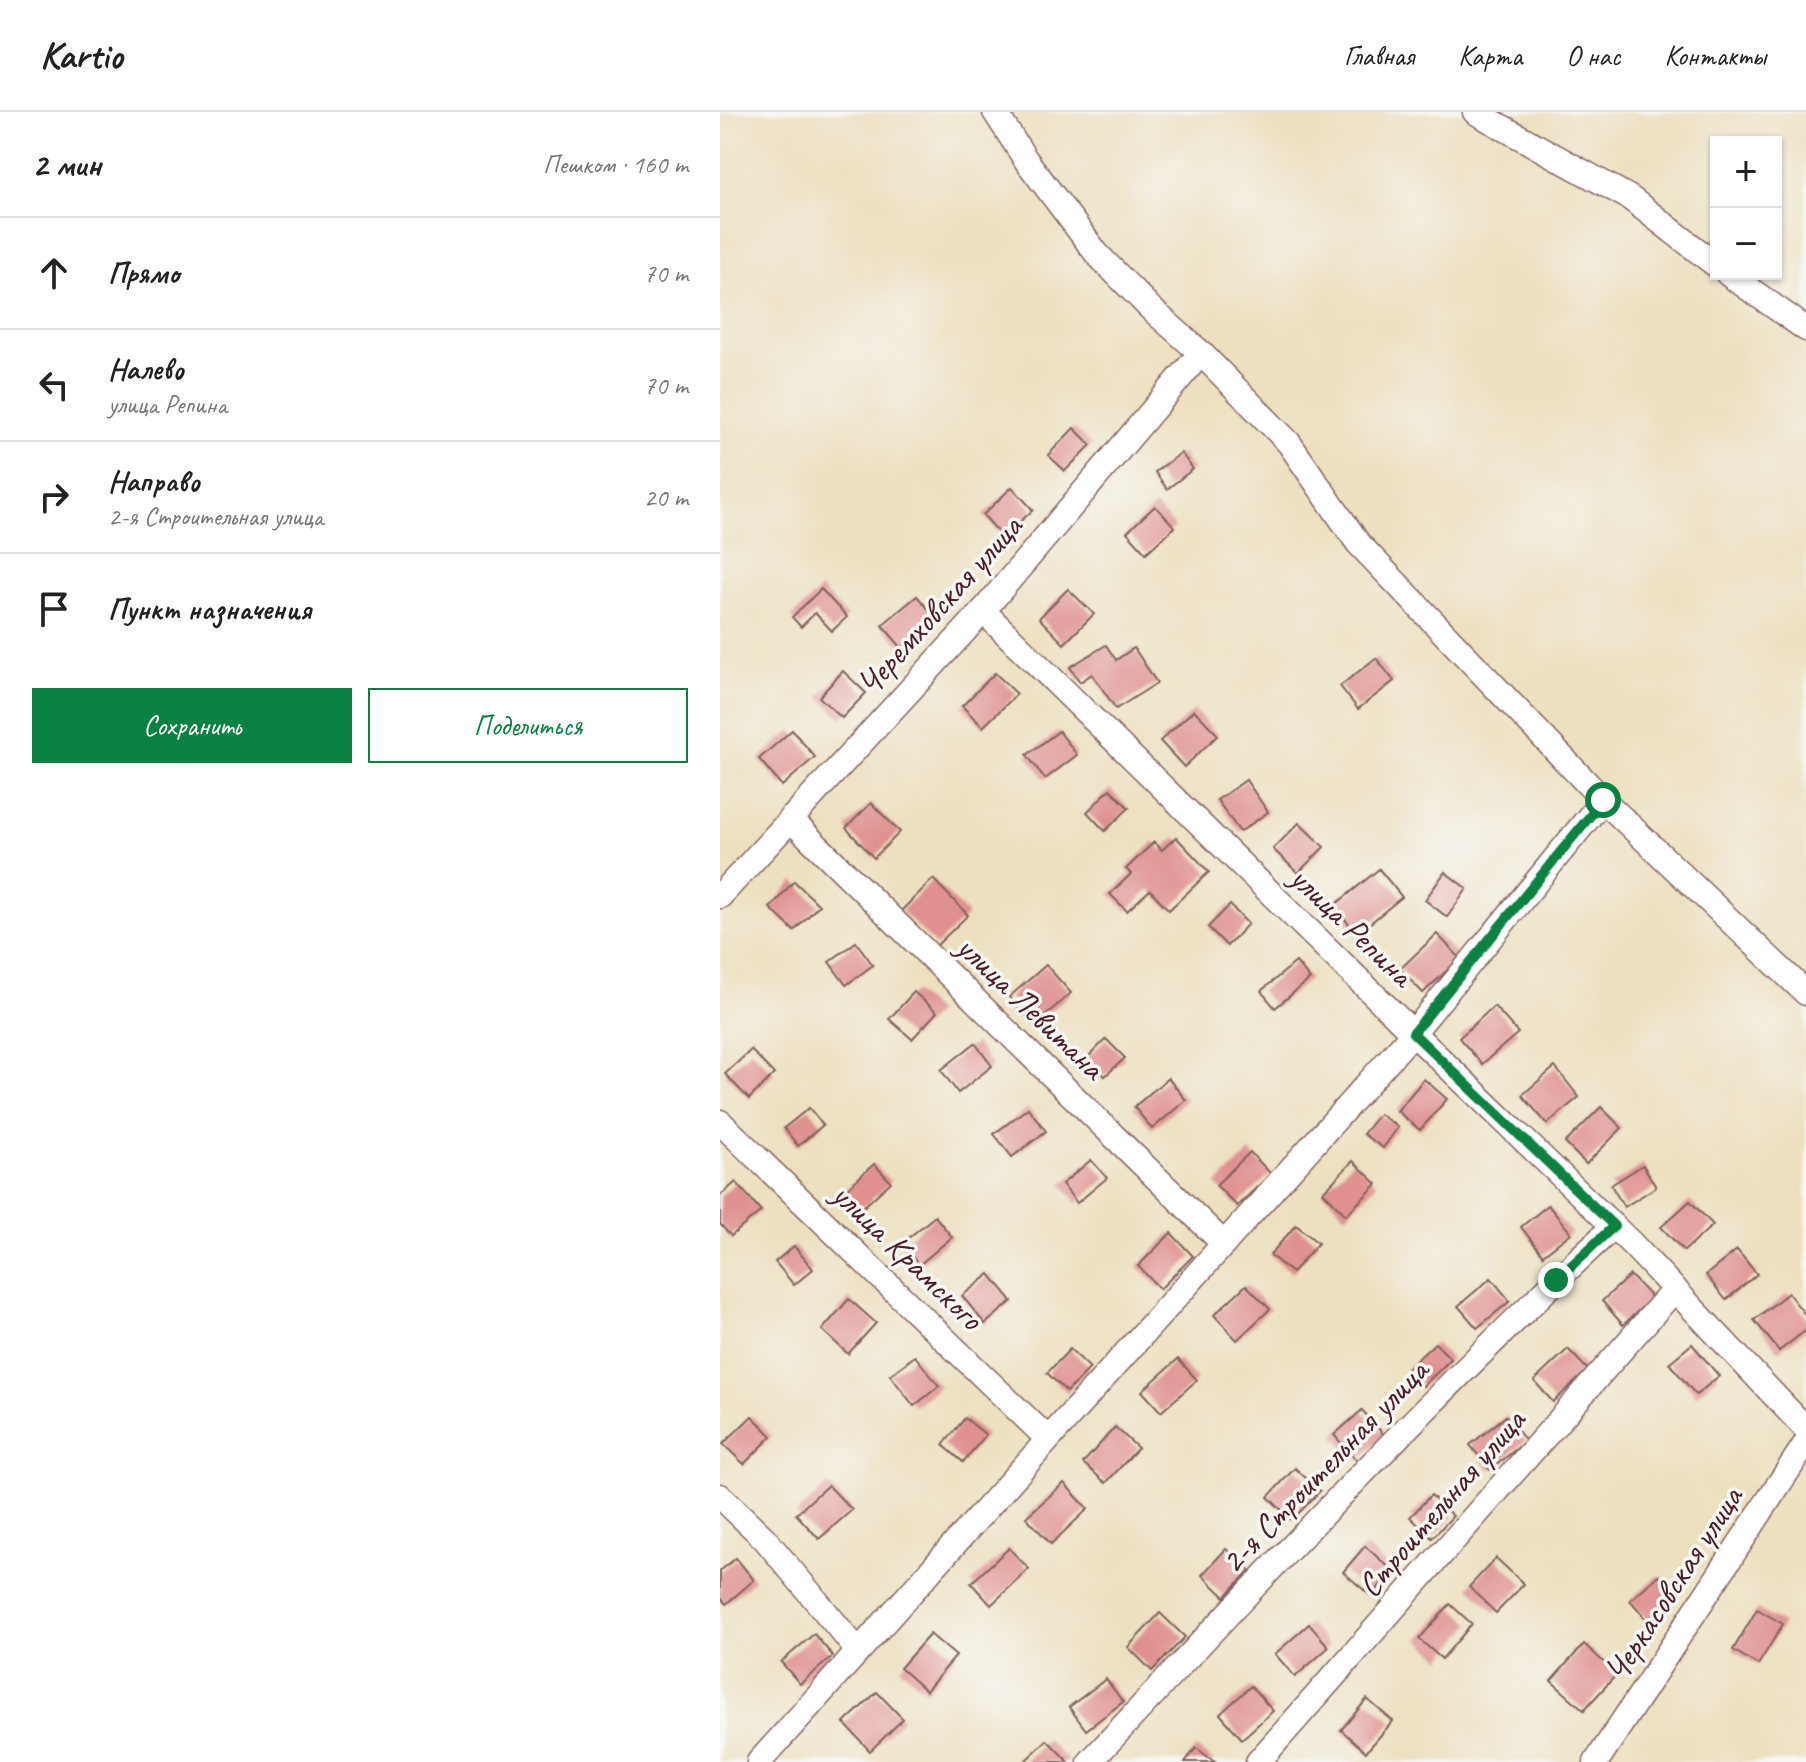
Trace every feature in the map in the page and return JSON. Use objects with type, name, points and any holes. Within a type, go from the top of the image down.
[{"type":"street","points":[[995,112],[1026,160],[1097,254],[1150,308],[1201,353],[1289,443],[1358,543],[1603,800],[1806,993]]},
{"type":"street","points":[[1475,112],[1630,198],[1710,260]]},
{"type":"street","points":[[1737,280],[1806,329]]},
{"type":"street","name":"Черемховская улица","points":[[720,896],[983,611],[1201,353]]},
{"type":"street","name":"улица Репина","points":[[983,611],[1614,1226],[1806,1429]]},
{"type":"street","points":[[759,1762],[1413,1033],[1603,800]]},
{"type":"street","name":"улица Левитана","points":[[790,819],[1224,1244]]},
{"type":"street","name":"улица Крамского","points":[[720,1122],[1048,1439]]},
{"type":"street","name":"2-я Строительная улица","points":[[1090,1762],[1330,1505],[1614,1226]]},
{"type":"street","name":"Строительная улица","points":[[1258,1762],[1675,1289]]},
{"type":"street","name":"Черкасовская улица","points":[[1596,1762],[1806,1443]]},
{"type":"street","points":[[720,1496],[765,1539],[858,1651]]},
{"type":"building","points":[[1074,428],[1091,445],[1065,471],[1048,455]]},
{"type":"building","points":[[1181,453],[1193,469],[1167,489],[1155,472]]},
{"type":"building","points":[[1012,487],[1033,510],[1003,537],[983,515]]},
{"type":"building","points":[[1155,506],[1175,527],[1146,553],[1127,532]]},
{"type":"building","points":[[821,589],[847,617],[832,631],[815,613],[801,627],[792,617]]},
{"type":"building","points":[[1068,589],[1094,614],[1064,644],[1039,618]]},
{"type":"building","points":[[917,596],[936,618],[902,648],[882,625]]},
{"type":"building","points":[[1106,645],[1116,660],[1134,648],[1157,683],[1116,709],[1092,674],[1080,682],[1070,667]]},
{"type":"building","points":[[1376,658],[1394,681],[1358,709],[1340,686]]},
{"type":"building","points":[[843,671],[866,693],[842,718],[819,697]]},
{"type":"building","points":[[995,673],[1017,694],[983,727],[962,706]]},
{"type":"building","points":[[1194,710],[1218,735],[1184,767],[1160,741]]},
{"type":"building","points":[[792,730],[815,757],[782,786],[759,759]]},
{"type":"building","points":[[1059,731],[1077,755],[1045,779],[1027,755]]},
{"type":"building","points":[[1246,780],[1268,812],[1240,832],[1217,800]]},
{"type":"building","points":[[1110,789],[1129,808],[1105,831],[1087,812]]},
{"type":"building","points":[[871,803],[900,832],[874,858],[846,828]]},
{"type":"building","points":[[1299,823],[1324,847],[1298,873],[1273,849]]},
{"type":"building","points":[[1176,837],[1209,872],[1169,910],[1150,890],[1127,911],[1110,894],[1131,874],[1126,869],[1154,842],[1162,850]]},
{"type":"building","points":[[1379,869],[1402,897],[1357,934],[1334,906]]},
{"type":"building","points":[[1445,872],[1467,889],[1447,917],[1425,900]]},
{"type":"building","points":[[933,879],[968,915],[936,946],[901,911]]},
{"type":"building","points":[[794,881],[819,905],[794,931],[770,908]]},
{"type":"building","points":[[1230,905],[1248,924],[1227,946],[1208,927]]},
{"type":"building","points":[[1437,934],[1460,958],[1423,993],[1400,969]]},
{"type":"building","points":[[856,942],[873,965],[846,985],[829,962]]},
{"type":"building","points":[[1296,962],[1310,979],[1275,1008],[1261,991]]},
{"type":"building","points":[[1046,965],[1071,993],[1034,1025],[1009,997]]},
{"type":"building","points":[[914,992],[937,1012],[912,1039],[889,1019]]},
{"type":"building","points":[[1494,1006],[1518,1033],[1482,1064],[1459,1038]]},
{"type":"building","points":[[1106,1039],[1125,1058],[1105,1076],[1087,1058]]},
{"type":"building","points":[[975,1043],[992,1066],[958,1093],[941,1070]]},
{"type":"building","points":[[751,1050],[774,1074],[749,1099],[725,1074]]},
{"type":"building","points":[[1555,1067],[1579,1097],[1547,1124],[1522,1095]]},
{"type":"building","points":[[1168,1078],[1186,1100],[1152,1129],[1134,1107]]},
{"type":"building","points":[[1424,1079],[1447,1099],[1420,1130],[1397,1111]]},
{"type":"building","points":[[1601,1107],[1622,1128],[1586,1164],[1565,1143]]},
{"type":"building","points":[[809,1108],[823,1125],[798,1146],[784,1128]]},
{"type":"building","points":[[1028,1108],[1046,1131],[1012,1157],[994,1134]]},
{"type":"building","points":[[1379,1114],[1398,1127],[1383,1148],[1363,1134]]},
{"type":"building","points":[[1250,1152],[1271,1174],[1237,1206],[1216,1185]]},
{"type":"building","points":[[1091,1160],[1107,1178],[1077,1203],[1062,1184]]},
{"type":"building","points":[[1353,1161],[1377,1184],[1346,1215],[1323,1192]]},
{"type":"building","points":[[874,1164],[891,1182],[860,1210],[843,1192]]},
{"type":"building","points":[[1643,1165],[1656,1187],[1624,1207],[1611,1185]]},
{"type":"building","points":[[736,1182],[761,1211],[731,1236],[720,1224],[720,1196]]},
{"type":"building","points":[[1690,1201],[1713,1225],[1684,1251],[1661,1227]]},
{"type":"building","points":[[1548,1205],[1571,1233],[1543,1255],[1521,1227]]},
{"type":"building","points":[[935,1216],[952,1237],[919,1265],[901,1244]]},
{"type":"building","points":[[1296,1225],[1318,1243],[1292,1273],[1270,1255]]},
{"type":"building","points":[[1171,1233],[1193,1256],[1160,1289],[1138,1266]]},
{"type":"building","points":[[794,1246],[813,1269],[794,1285],[775,1262]]},
{"type":"building","points":[[1737,1250],[1757,1274],[1726,1300],[1706,1275]]},
{"type":"building","points":[[990,1274],[1012,1301],[985,1324],[962,1296]]},
{"type":"building","points":[[1630,1275],[1652,1298],[1623,1325],[1602,1301]]},
{"type":"building","points":[[1491,1278],[1510,1301],[1477,1328],[1458,1306]]},
{"type":"building","points":[[1246,1285],[1270,1309],[1237,1340],[1214,1315]]},
{"type":"building","points":[[1788,1293],[1806,1316],[1806,1330],[1779,1351],[1754,1320]]},
{"type":"building","points":[[849,1299],[876,1323],[848,1354],[822,1330]]},
{"type":"building","points":[[1435,1343],[1451,1359],[1423,1386],[1407,1369]]},
{"type":"building","points":[[1692,1344],[1719,1376],[1696,1395],[1669,1363]]},
{"type":"building","points":[[1070,1349],[1090,1368],[1067,1392],[1047,1373]]},
{"type":"building","points":[[1568,1349],[1588,1370],[1553,1402],[1534,1381]]},
{"type":"building","points":[[915,1356],[939,1386],[914,1406],[890,1375]]},
{"type":"building","points":[[1178,1359],[1197,1380],[1161,1412],[1142,1391]]},
{"type":"building","points":[[1362,1410],[1385,1436],[1357,1461],[1334,1435]]},
{"type":"building","points":[[752,1416],[772,1436],[744,1464],[723,1444]]},
{"type":"building","points":[[1506,1416],[1526,1441],[1490,1470],[1470,1445]]},
{"type":"building","points":[[965,1418],[986,1435],[963,1462],[943,1445]]},
{"type":"building","points":[[1115,1427],[1138,1448],[1106,1483],[1083,1463]]},
{"type":"building","points":[[1295,1468],[1320,1491],[1292,1520],[1268,1497]]},
{"type":"building","points":[[1064,1483],[1088,1509],[1051,1544],[1026,1517]]},
{"type":"building","points":[[828,1485],[852,1510],[819,1539],[796,1514]]},
{"type":"building","points":[[1431,1495],[1453,1516],[1432,1538],[1410,1517]]},
{"type":"building","points":[[1365,1546],[1393,1571],[1371,1596],[1343,1572]]},
{"type":"building","points":[[1009,1548],[1029,1569],[991,1605],[971,1583]]},
{"type":"building","points":[[1226,1549],[1250,1570],[1225,1597],[1202,1575]]},
{"type":"building","points":[[736,1558],[754,1580],[726,1604],[720,1597],[720,1571]]},
{"type":"building","points":[[1496,1558],[1524,1584],[1496,1613],[1469,1587]]},
{"type":"building","points":[[1659,1575],[1677,1596],[1648,1621],[1630,1600]]},
{"type":"building","points":[[1450,1604],[1472,1624],[1442,1659],[1419,1639]]},
{"type":"building","points":[[1757,1609],[1783,1624],[1758,1665],[1733,1650]]},
{"type":"building","points":[[1160,1613],[1185,1637],[1152,1671],[1128,1647]]},
{"type":"building","points":[[1309,1624],[1329,1647],[1295,1677],[1275,1654]]},
{"type":"building","points":[[814,1634],[833,1656],[800,1684],[781,1662]]},
{"type":"building","points":[[930,1634],[956,1656],[926,1691],[900,1668]]},
{"type":"building","points":[[1584,1644],[1617,1674],[1584,1710],[1551,1681]]},
{"type":"building","points":[[1106,1679],[1123,1702],[1086,1730],[1069,1707]]},
{"type":"building","points":[[1251,1686],[1273,1711],[1242,1739],[1220,1714]]},
{"type":"building","points":[[877,1692],[903,1719],[870,1751],[844,1723]]},
{"type":"building","points":[[1367,1699],[1393,1721],[1366,1752],[1341,1730]]},
{"type":"building","points":[[1047,1740],[1069,1762],[1024,1762]]},
{"type":"building","points":[[1196,1748],[1215,1762],[1185,1762]]},
{"type":"route","points":[[1556,1280],[1614,1226],[1413,1033],[1603,800]]}]
